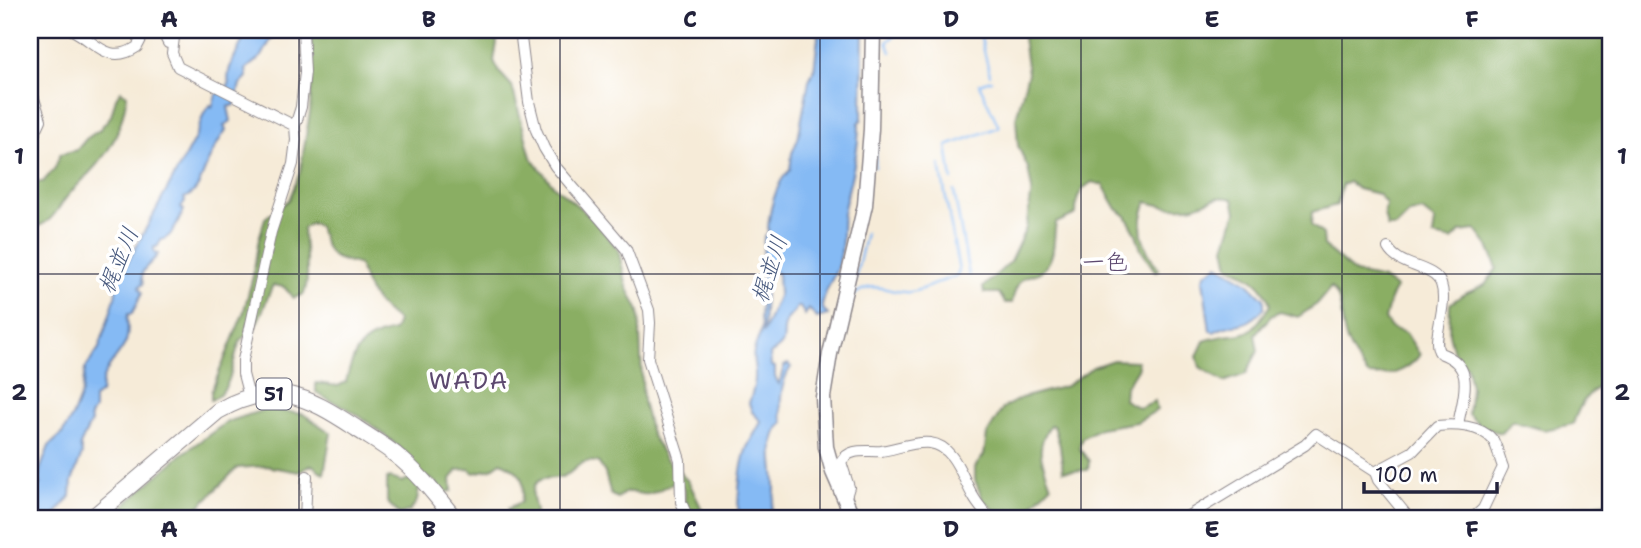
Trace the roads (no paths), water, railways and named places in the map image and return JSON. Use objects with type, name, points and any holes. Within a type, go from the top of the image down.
[{"type":"main road","points":[[853,518],[826,447],[823,397],[830,354],[865,205],[871,129],[873,30]]},
{"type":"main road","name":"51","points":[[92,518],[204,421],[235,401],[287,394],[330,411],[398,456],[454,518]]},
{"type":"street","points":[[72,30],[103,51],[118,53],[137,47],[146,30]]},
{"type":"street","points":[[165,30],[164,37],[172,44]]},
{"type":"street","points":[[175,30],[172,44],[174,63],[178,67],[295,126]]},
{"type":"street","points":[[249,397],[243,374],[243,360],[271,232],[293,164],[295,126],[301,107],[305,72],[303,30]]},
{"type":"street","points":[[520,30],[529,102],[544,148],[555,166],[626,249],[649,310],[648,359],[680,460],[681,502],[688,518]]},
{"type":"street","points":[[30,87],[41,120],[30,144]]},
{"type":"street","points":[[1388,248],[1399,260],[1438,279],[1442,286],[1441,320],[1435,341],[1440,353],[1457,361],[1464,371],[1458,425]]},
{"type":"street","points":[[1375,472],[1412,452],[1437,426],[1458,425],[1478,431],[1494,441],[1503,467],[1483,509],[1473,518]]},
{"type":"street","points":[[1185,518],[1305,445],[1316,434],[1375,472],[1377,480],[1409,518]]},
{"type":"street","points":[[845,500],[849,487],[841,462],[849,454],[930,443],[939,446],[955,459],[973,498],[989,518]]},
{"type":"street","points":[[304,518],[307,476]]},
{"type":"water","points":[[244,30],[276,30],[262,56],[246,69],[247,77],[240,84],[235,105],[228,107],[231,121],[224,126],[226,130],[199,183],[189,196],[184,198],[181,208],[184,210],[175,228],[154,247],[154,253],[158,254],[142,274],[143,284],[139,287],[142,293],[132,314],[128,314],[126,342],[102,380],[101,393],[94,398],[91,422],[80,445],[82,454],[72,481],[71,496],[57,512],[56,518],[30,518],[32,496],[40,484],[40,470],[49,446],[62,434],[72,417],[82,392],[85,369],[99,348],[115,298],[117,282],[195,138],[204,113],[210,105],[212,107],[216,95],[229,85],[230,67],[243,40]]},
{"type":"water","name":"梶並川","points":[[819,30],[863,30],[862,119],[859,123],[856,157],[843,214],[841,256],[823,301],[822,307],[828,315],[817,318],[809,309],[805,315],[800,307],[797,307],[787,320],[783,342],[770,354],[771,366],[775,367],[775,377],[779,384],[784,366],[788,364],[791,367],[781,394],[783,423],[774,437],[775,490],[771,518],[738,518],[739,484],[744,458],[761,421],[752,412],[749,403],[755,381],[753,354],[761,328],[764,237],[768,233],[776,191],[790,170],[809,80],[814,70]],"holes":[[[766,271],[778,274],[779,294],[763,333]]]},
{"type":"water","points":[[1218,265],[1247,282],[1264,299],[1264,308],[1245,323],[1214,332],[1210,331],[1203,280],[1205,274]]},
{"type":"waterway","points":[[979,30],[990,75]]},
{"type":"waterway","points":[[891,52],[887,42],[897,33]]},
{"type":"waterway","points":[[952,180],[947,146],[999,127],[979,84],[991,80]]},
{"type":"waterway","points":[[875,167],[877,136]]},
{"type":"waterway","points":[[851,297],[875,287],[901,292],[916,291],[957,276],[959,271],[940,165]]},
{"type":"waterway","points":[[954,191],[969,275]]},
{"type":"waterway","points":[[853,288],[866,233]]},
{"type":"district","name":"一色","points":[[1105,262]]},
{"type":"district","name":"WADA","points":[[469,381]]}]
